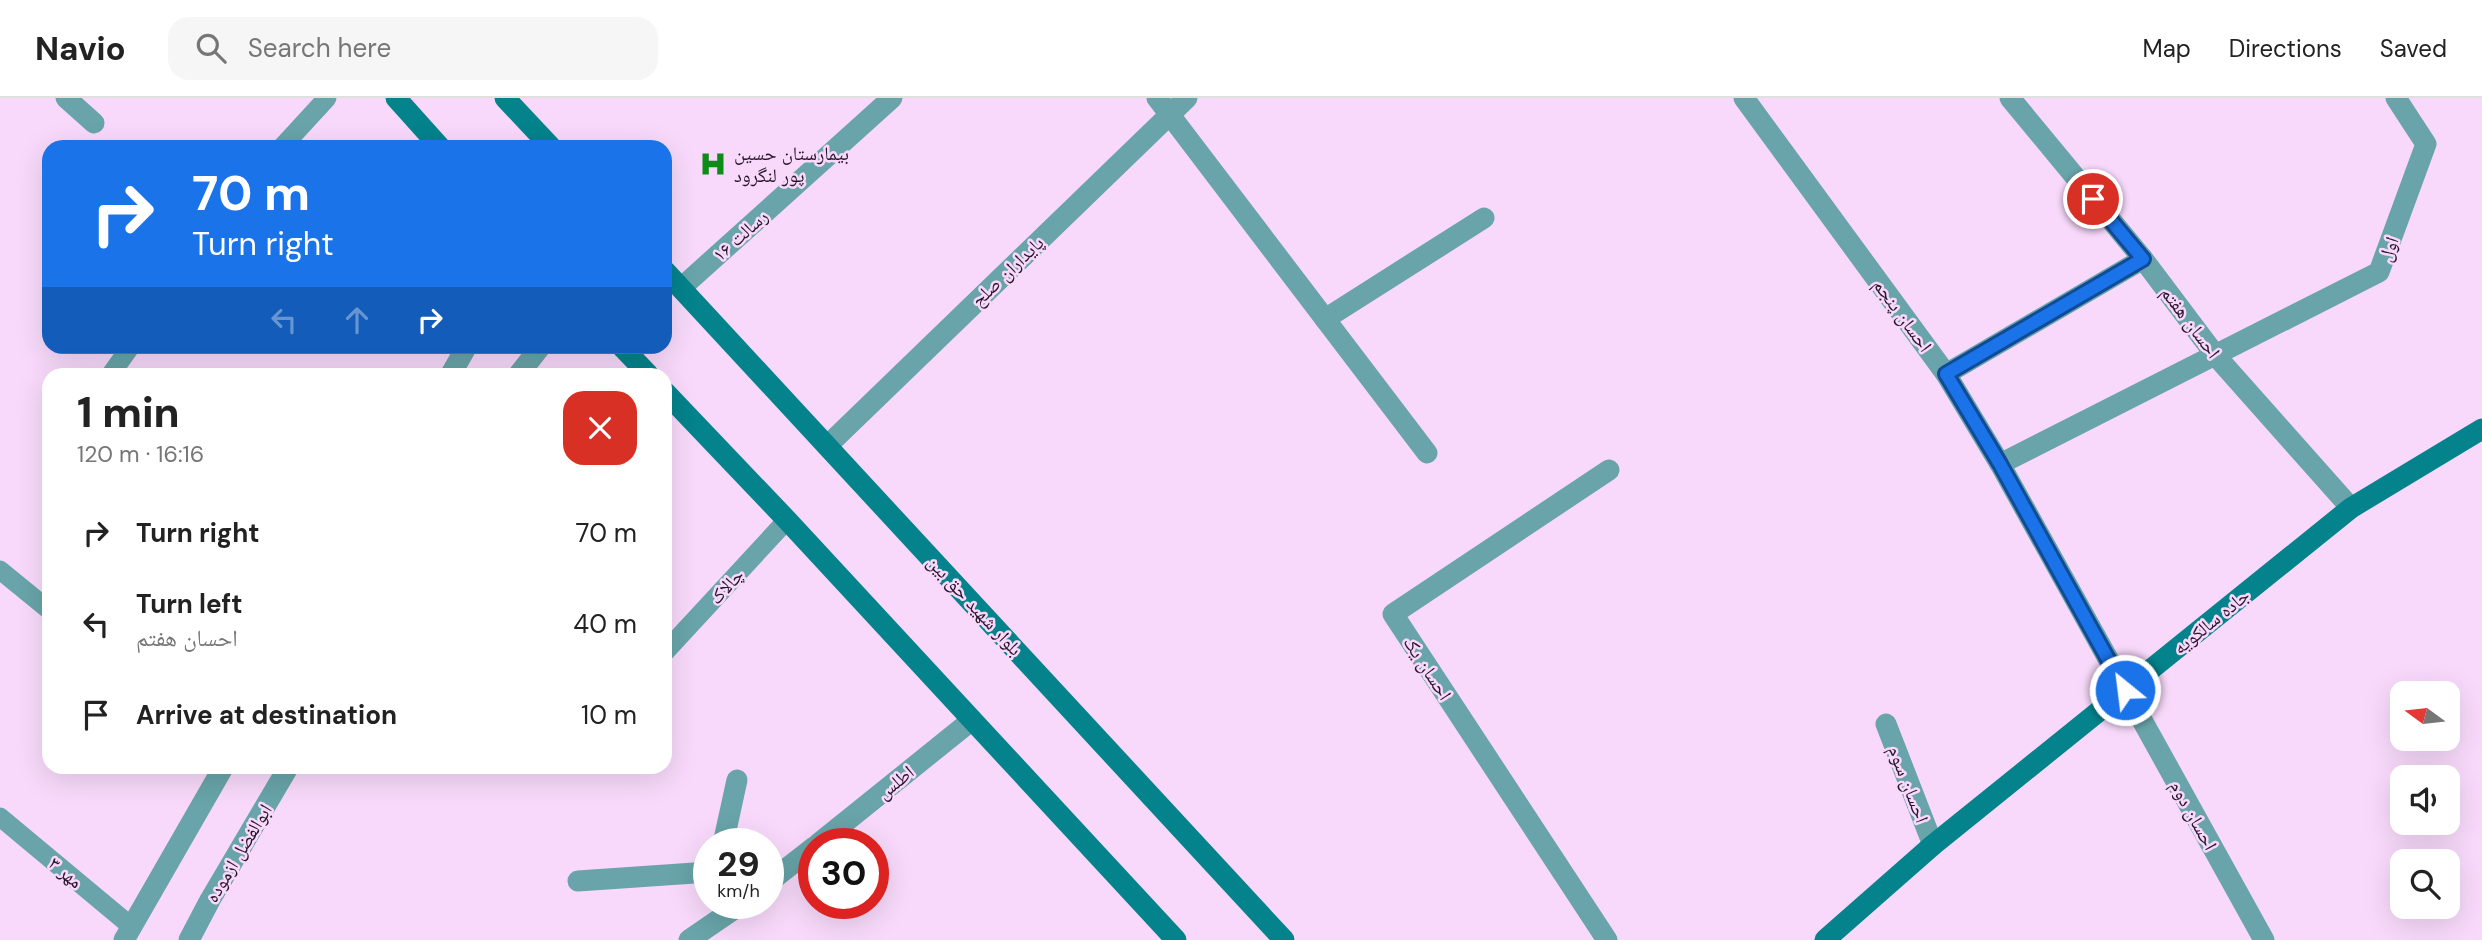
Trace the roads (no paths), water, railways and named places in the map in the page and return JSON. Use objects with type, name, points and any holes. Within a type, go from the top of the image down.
[{"type":"main road","points":[[396,98],[434,140]]},
{"type":"main road","points":[[505,98],[544,140]]},
{"type":"main road","name":"بلوار شهید حق بین","points":[[672,278],[1284,940]]},
{"type":"main road","points":[[629,354],[642,368]]},
{"type":"main road","points":[[672,399],[1176,940]]},
{"type":"main road","name":"جاده سالکویه","points":[[1825,940],[1933,845],[2351,508],[2482,429]]},
{"type":"street","points":[[66,98],[94,123]]},
{"type":"street","name":"رسالت ۱۶","points":[[681,288],[892,98]]},
{"type":"street","name":"پایداران صلح","points":[[827,446],[1163,106],[1187,98]]},
{"type":"street","name":"احسان پنجم","points":[[1744,98],[1946,374],[2000,464],[2125,690]]},
{"type":"street","name":"احسان هفتم","points":[[2010,98],[2143,259],[2216,356],[2351,508]]},
{"type":"street","name":"اول","points":[[2216,356],[2379,272],[2426,144],[2396,98]]},
{"type":"street","points":[[1163,106],[1427,453]]},
{"type":"street","points":[[1325,319],[1484,218]]},
{"type":"street","points":[[1946,374],[2143,259]]},
{"type":"street","points":[[524,368],[535,354]]},
{"type":"street","points":[[2000,464],[2216,356]]},
{"type":"street","name":"احسان یک","points":[[1607,940],[1393,614],[1609,470]]},
{"type":"street","name":"احسان دوم","points":[[2125,690],[2263,940]]},
{"type":"street","name":"اطلس","points":[[838,828],[972,720]]},
{"type":"street","name":"احسان سوم","points":[[1886,723],[1933,845]]},
{"type":"street","points":[[128,933],[220,774]]},
{"type":"street","name":"ابوالفضل ازموده","points":[[189,940],[284,774]]},
{"type":"street","points":[[726,828],[737,780]]},
{"type":"street","points":[[784,870],[798,860]]},
{"type":"street","points":[[578,881],[693,873]]},
{"type":"street","points":[[689,940],[720,919]]},
{"type":"lane","points":[[288,140],[327,98]]},
{"type":"lane","name":"چالاک","points":[[672,644],[787,520]]},
{"type":"lane","points":[[0,570],[42,604]]},
{"type":"lane","name":"مهر ۳","points":[[0,817],[128,933]]},
{"type":"place","name":"بیمارستان حسین پور لنگرود","points":[[713,164]]}]
